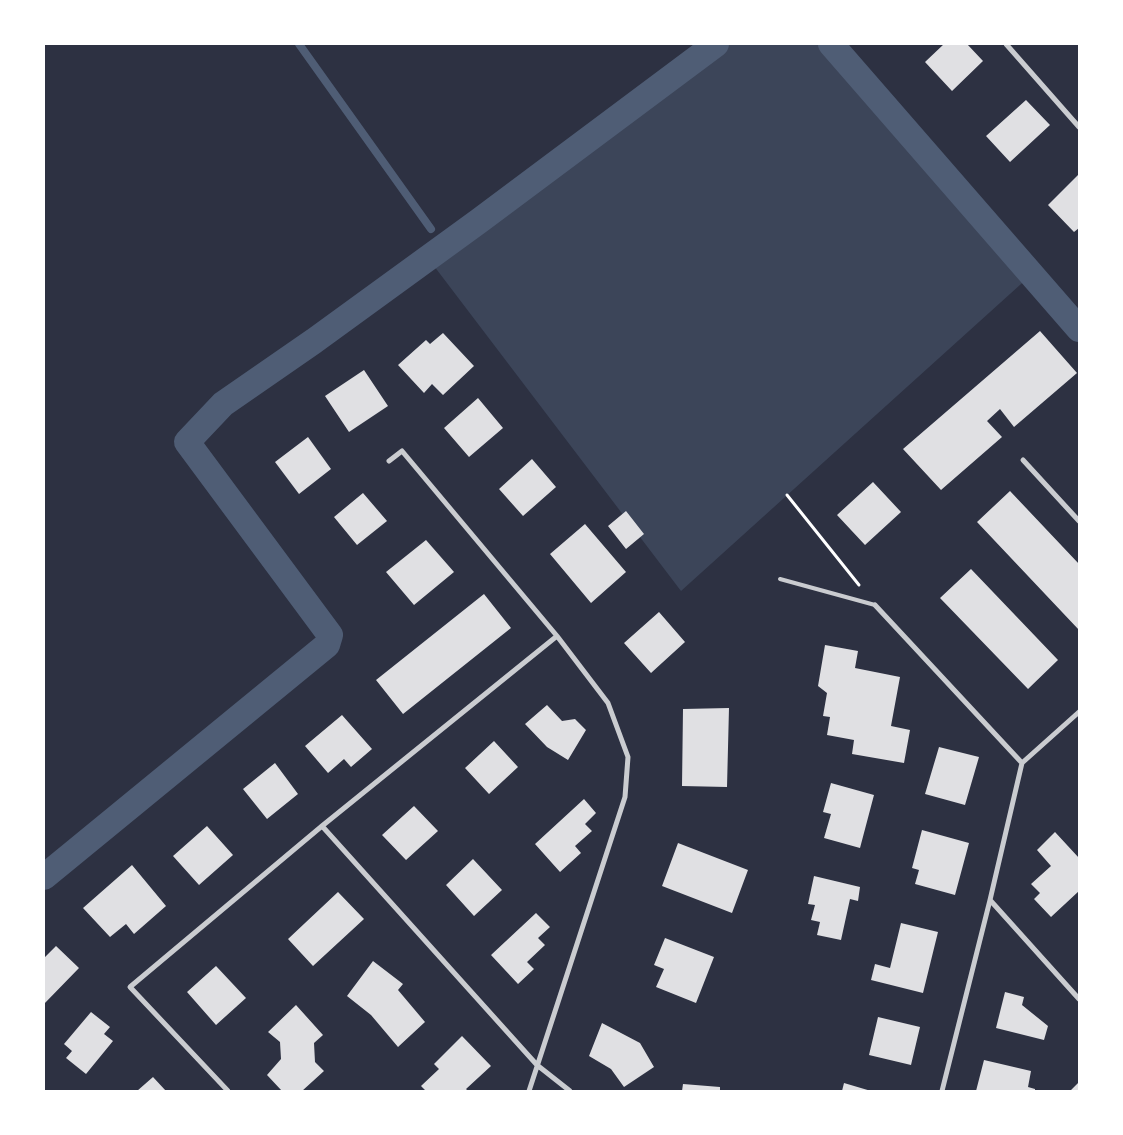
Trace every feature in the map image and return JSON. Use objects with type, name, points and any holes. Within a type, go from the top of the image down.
[{"type":"street","points":[[1006,44],[1079,127]]},
{"type":"street","points":[[389,461],[402,450],[557,636],[608,702],[628,757],[625,797],[529,1091]]},
{"type":"street","points":[[1023,460],[1079,521]]},
{"type":"street","points":[[875,606],[1022,763]]},
{"type":"street","points":[[228,1091],[130,987],[322,826],[557,636]]},
{"type":"street","points":[[942,1091],[1022,763],[1079,712]]},
{"type":"street","points":[[322,826],[537,1065],[570,1091]]},
{"type":"street","points":[[990,900],[1079,999]]},
{"type":"lane","points":[[780,579],[875,606]]},
{"type":"path","points":[[787,495],[875,606]]},
{"type":"shaded area","points":[[716,44],[831,44],[1031,275],[681,591],[434,266],[411,281],[413,256],[463,218],[480,220]]},
{"type":"building","points":[[944,44],[967,44],[983,61],[952,91],[925,62]]},
{"type":"building","points":[[1026,100],[1050,125],[1010,162],[986,136]]},
{"type":"building","points":[[1079,174],[1079,228],[1074,232],[1048,205]]},
{"type":"building","points":[[1040,331],[1077,373],[1014,427],[1000,409],[987,421],[1002,437],[941,490],[903,449]]},
{"type":"building","points":[[443,333],[474,366],[443,395],[432,384],[424,393],[398,365],[426,340],[430,344]]},
{"type":"building","points":[[364,370],[388,406],[349,432],[325,396]]},
{"type":"building","points":[[478,398],[503,428],[469,457],[444,428]]},
{"type":"building","points":[[308,437],[331,469],[299,494],[275,462]]},
{"type":"building","points":[[532,459],[556,487],[523,516],[499,489]]},
{"type":"building","points":[[873,482],[901,512],[865,545],[837,515]]},
{"type":"building","points":[[1010,491],[1079,564],[1079,630],[977,522]]},
{"type":"building","points":[[363,493],[387,521],[357,545],[334,517]]},
{"type":"building","points":[[626,511],[644,534],[626,549],[608,526]]},
{"type":"building","points":[[585,524],[626,572],[591,603],[550,554]]},
{"type":"building","points":[[426,540],[454,572],[414,605],[386,572]]},
{"type":"building","points":[[971,569],[1058,660],[1028,689],[940,598]]},
{"type":"building","points":[[484,594],[511,628],[403,714],[376,680]]},
{"type":"building","points":[[659,612],[685,642],[651,673],[624,643]]},
{"type":"building","points":[[825,645],[858,651],[855,668],[900,677],[891,726],[910,730],[904,763],[852,754],[854,740],[827,735],[830,717],[823,716],[827,693],[818,686]]},
{"type":"building","points":[[547,705],[562,721],[575,719],[586,730],[568,760],[547,747],[525,724]]},
{"type":"building","points":[[729,708],[727,787],[682,786],[683,709]]},
{"type":"building","points":[[342,715],[372,749],[351,767],[344,759],[328,773],[305,746]]},
{"type":"building","points":[[494,741],[518,767],[489,794],[465,768]]},
{"type":"building","points":[[939,747],[979,757],[965,805],[925,794]]},
{"type":"building","points":[[275,763],[298,794],[267,819],[243,789]]},
{"type":"building","points":[[831,783],[874,795],[860,848],[824,838],[831,814],[823,812]]},
{"type":"building","points":[[584,799],[596,813],[585,824],[592,831],[575,846],[581,853],[560,872],[535,844]]},
{"type":"building","points":[[414,806],[438,831],[406,860],[382,835]]},
{"type":"building","points":[[207,826],[233,855],[199,885],[173,856]]},
{"type":"building","points":[[922,830],[969,843],[955,895],[915,884],[919,870],[912,868]]},
{"type":"building","points":[[1055,832],[1079,858],[1079,891],[1051,917],[1034,899],[1040,893],[1031,884],[1051,866],[1037,850]]},
{"type":"building","points":[[678,843],[748,870],[732,913],[662,886]]},
{"type":"building","points":[[473,859],[502,890],[474,916],[446,885]]},
{"type":"building","points":[[132,865],[166,906],[134,934],[126,924],[110,937],[83,908]]},
{"type":"building","points":[[814,876],[860,887],[858,901],[850,899],[841,940],[817,935],[820,922],[811,920],[815,905],[808,904]]},
{"type":"building","points":[[338,892],[364,919],[313,966],[288,939]]},
{"type":"building","points":[[536,913],[550,927],[538,938],[545,945],[527,962],[534,969],[518,984],[491,955]]},
{"type":"building","points":[[901,923],[938,932],[923,993],[871,980],[875,964],[890,968]]},
{"type":"building","points":[[665,938],[714,957],[696,1003],[656,987],[664,969],[654,965]]},
{"type":"building","points":[[56,946],[79,968],[44,1004],[44,958]]},
{"type":"building","points":[[373,961],[403,984],[398,990],[425,1022],[398,1047],[371,1015],[347,996]]},
{"type":"building","points":[[216,966],[246,998],[216,1025],[187,992]]},
{"type":"building","points":[[1005,992],[1024,997],[1022,1005],[1048,1026],[1044,1040],[996,1028]]},
{"type":"building","points":[[296,1005],[323,1035],[314,1043],[315,1062],[324,1071],[302,1091],[282,1091],[267,1075],[281,1059],[280,1042],[268,1032]]},
{"type":"building","points":[[91,1012],[110,1027],[104,1034],[113,1041],[86,1074],[66,1058],[72,1051],[64,1044]]},
{"type":"building","points":[[878,1017],[920,1027],[911,1065],[869,1055]]},
{"type":"building","points":[[602,1023],[640,1043],[654,1067],[624,1087],[611,1069],[589,1056]]},
{"type":"building","points":[[462,1036],[491,1066],[466,1089],[468,1091],[426,1091],[421,1086],[439,1069],[434,1064]]},
{"type":"building","points":[[984,1060],[1031,1071],[1028,1087],[1035,1089],[1035,1091],[976,1091]]},
{"type":"building","points":[[153,1077],[166,1091],[137,1091]]},
{"type":"building","points":[[1079,1082],[1079,1091],[1070,1091]]},
{"type":"building","points":[[844,1083],[871,1091],[842,1091]]},
{"type":"building","points":[[683,1084],[720,1087],[720,1091],[682,1091]]},
{"type":"waterway","points":[[299,44],[431,229]]},
{"type":"waterway","points":[[44,877],[327,645],[330,635],[187,442],[223,404],[314,341],[479,221],[716,44]]},
{"type":"waterway","points":[[831,44],[1079,329]]}]
